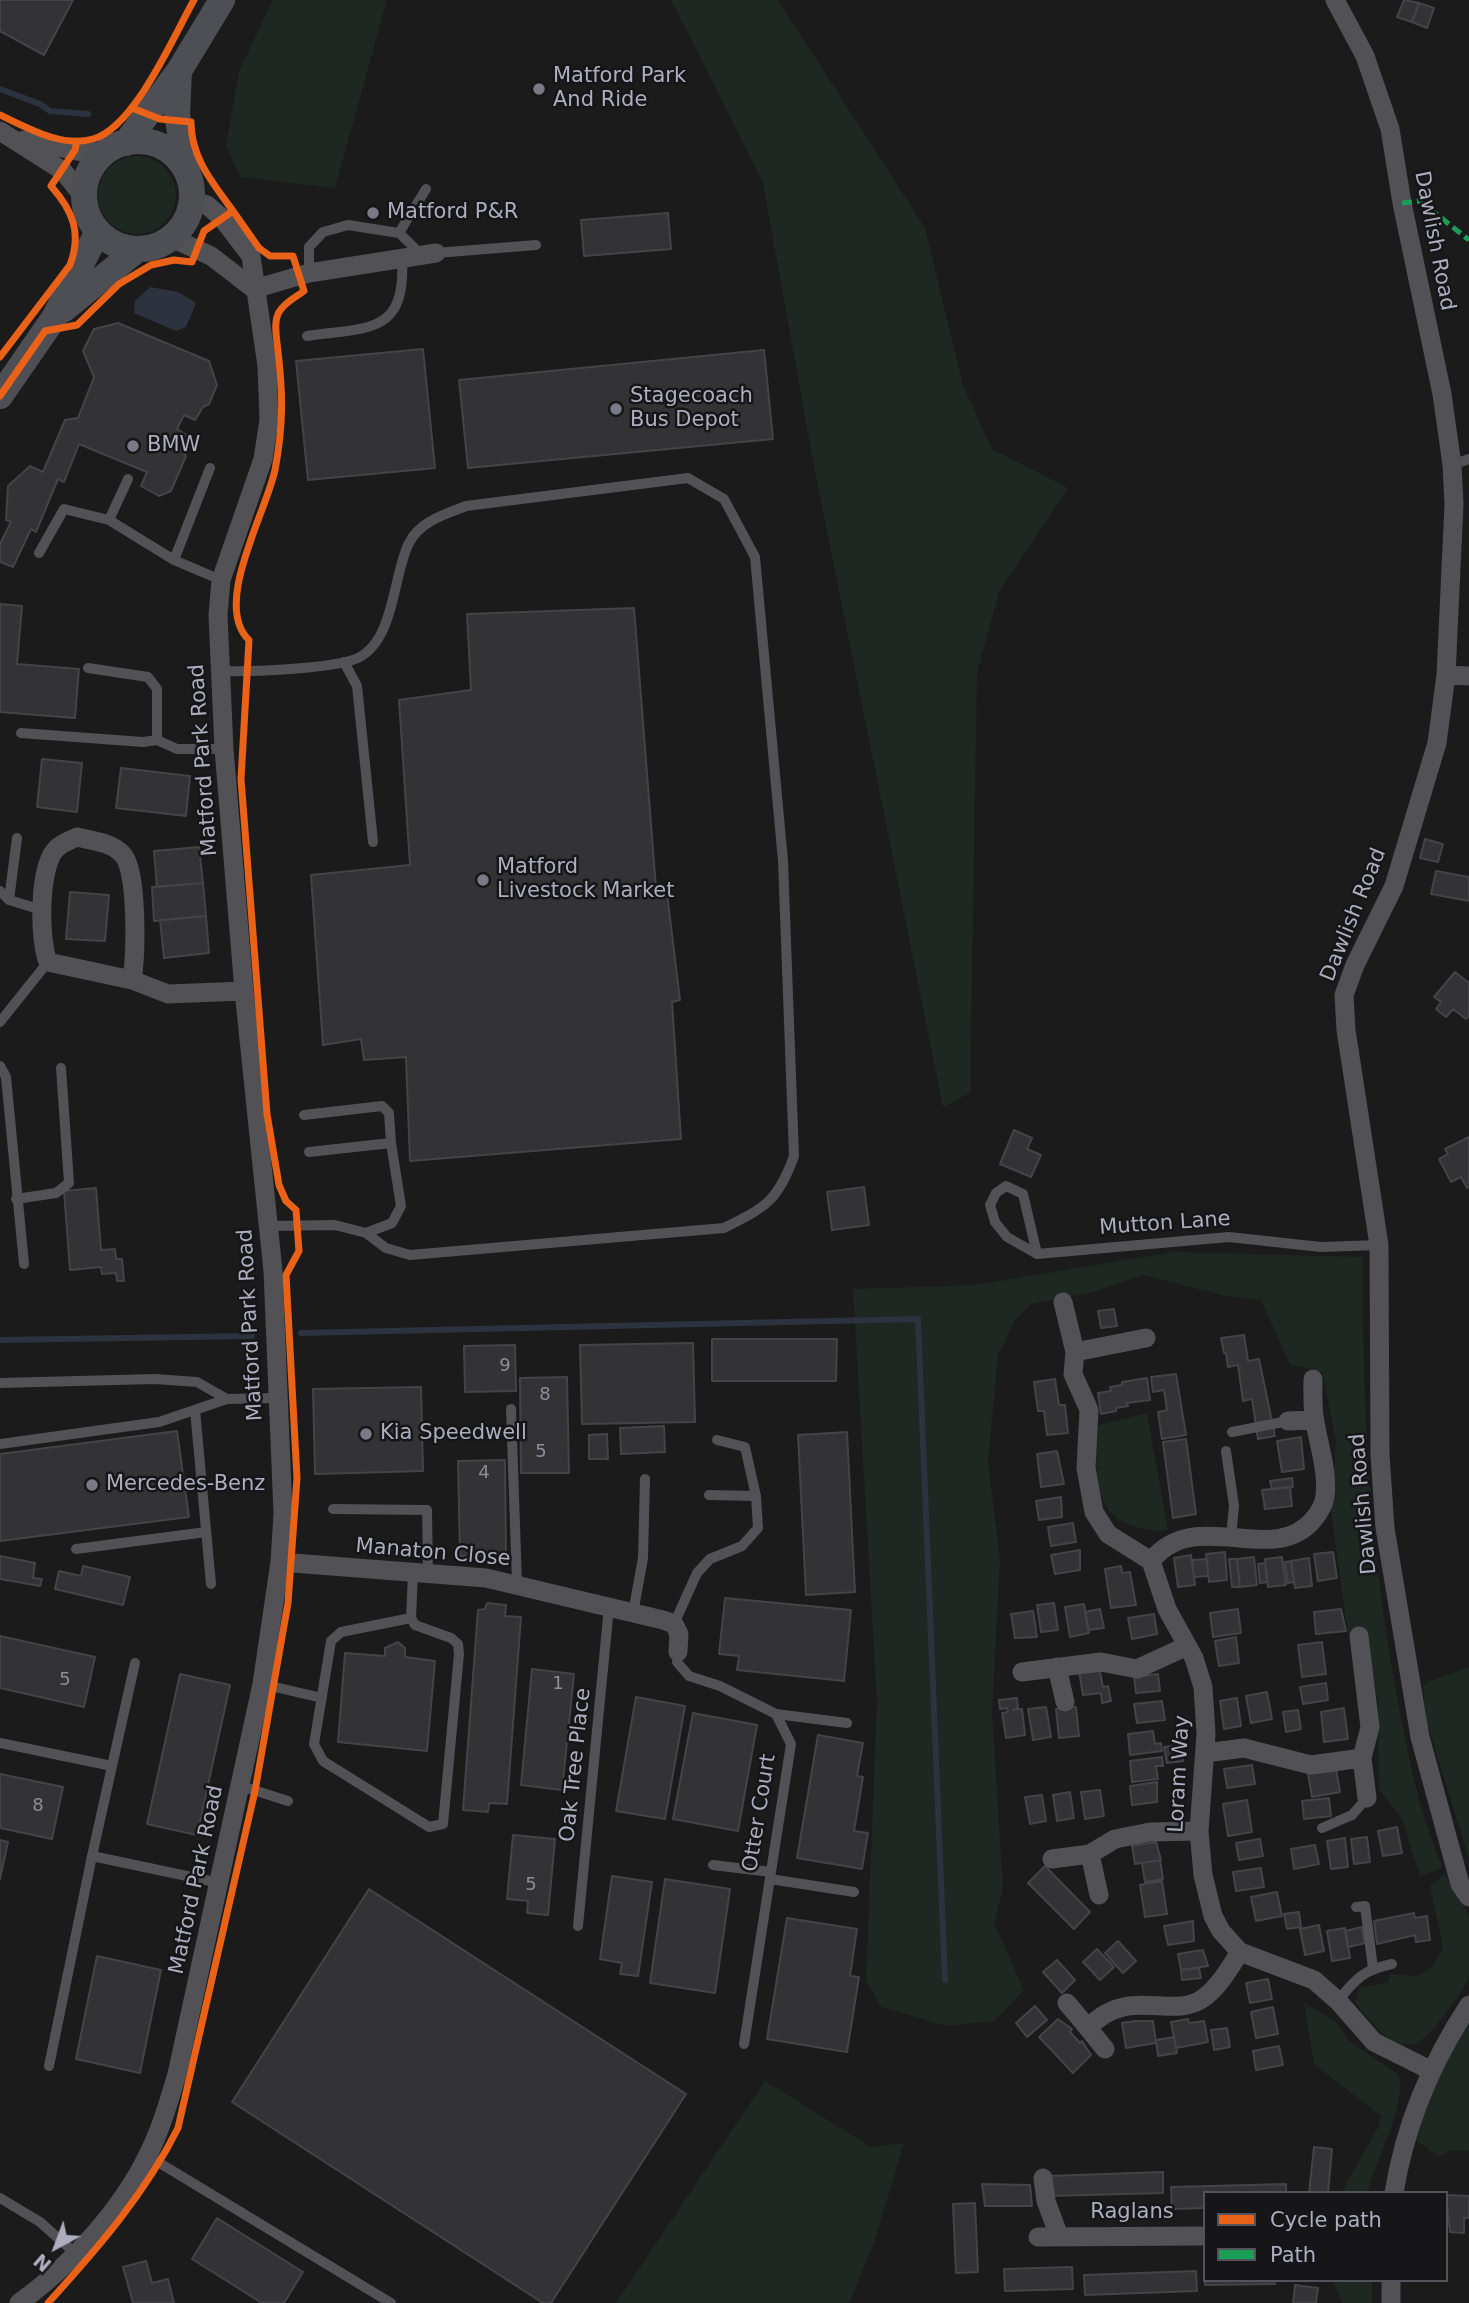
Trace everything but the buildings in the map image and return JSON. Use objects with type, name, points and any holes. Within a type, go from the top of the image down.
[{"type":"main road","points":[[179,71],[177,114],[193,201],[184,225],[172,238],[151,248],[138,249],[118,245],[98,231],[89,218],[84,197],[92,168],[118,146],[179,71],[222,0]]},
{"type":"main road","points":[[118,146],[154,144],[173,154],[187,170]]},
{"type":"main road","points":[[0,396],[54,318],[98,231]]},
{"type":"main road","points":[[54,318],[138,249]]},
{"type":"street","name":"Dawlish Road","points":[[1335,0],[1365,56],[1390,129],[1441,394],[1460,462],[1454,504],[1447,675],[1437,743],[1394,886],[1354,965],[1344,995],[1346,1030],[1379,1245],[1380,1455],[1385,1528],[1419,1737],[1460,1884],[1469,1897]]},
{"type":"street","points":[[7,135],[87,153],[118,146]]},
{"type":"street","points":[[7,135],[63,171],[84,197]]},
{"type":"street","name":"Matford Park Road","points":[[19,2303],[51,2280],[76,2255],[148,2156],[177,2074],[221,1883],[262,1684],[280,1562],[283,1513],[268,1226],[244,991],[224,749],[218,615],[221,580],[263,459],[269,419],[267,366],[251,257],[231,228],[208,205],[193,201]]},
{"type":"street","points":[[172,238],[211,256],[254,289],[309,273],[420,255]]},
{"type":"street","points":[[1447,675],[1469,676]]},
{"type":"street","points":[[132,980],[137,952],[129,864],[116,849],[77,837],[57,848],[51,857],[41,939],[48,962],[132,980],[168,994],[244,991]]},
{"type":"street","points":[[1063,1302],[1075,1352],[1073,1374],[1091,1421],[1086,1468],[1094,1512],[1108,1534],[1151,1561],[1157,1553],[1189,1537],[1287,1538],[1303,1531],[1320,1512],[1325,1497],[1323,1460],[1314,1420],[1313,1379]]},
{"type":"street","points":[[1075,1352],[1146,1338]]},
{"type":"street","points":[[1288,1421],[1314,1420]]},
{"type":"street","name":"Loram Way","points":[[1151,1561],[1167,1609],[1199,1672],[1205,1698],[1205,1753],[1199,1831],[1203,1875],[1213,1916],[1225,1937],[1240,1952]]},
{"type":"street","name":"Manaton Close","points":[[280,1562],[517,1583],[674,1624]]},
{"type":"street","points":[[674,1624],[679,1634],[678,1652]]},
{"type":"street","points":[[1359,1636],[1370,1727],[1362,1758],[1367,1798]]},
{"type":"street","points":[[1022,1672],[1101,1662],[1137,1669],[1187,1646]]},
{"type":"street","points":[[1057,1667],[1065,1702]]},
{"type":"street","points":[[1205,1753],[1244,1748],[1311,1765],[1362,1758]]},
{"type":"street","points":[[1052,1859],[1090,1853],[1115,1839],[1150,1832],[1199,1831]]},
{"type":"street","points":[[1090,1853],[1099,1895]]},
{"type":"street","points":[[1088,2028],[1118,2008],[1143,2003],[1181,2005],[1201,1999],[1218,1986],[1240,1952],[1314,1980],[1338,2001],[1374,2042],[1430,2070]]},
{"type":"street","points":[[1067,2003],[1105,2049]]},
{"type":"street","points":[[1394,2191],[1408,2131],[1430,2070],[1469,2005]]},
{"type":"street","points":[[1043,2178],[1046,2201],[1059,2236]]},
{"type":"street","name":"Raglans","points":[[1038,2237],[1203,2236]]},
{"type":"street","points":[[1391,2282],[1391,2303]]},
{"type":"lane","points":[[399,233],[426,189]]},
{"type":"lane","points":[[309,273],[309,247],[324,232],[348,225],[399,233],[420,255]]},
{"type":"lane","points":[[420,255],[536,245]]},
{"type":"lane","points":[[307,336],[374,326],[392,315],[420,255]]},
{"type":"lane","points":[[174,560],[210,468]]},
{"type":"lane","points":[[219,671],[249,672],[344,662],[358,658],[378,638],[396,592],[409,542],[433,519],[467,506],[688,478],[724,499],[755,557],[784,888],[794,1156],[783,1187],[757,1212],[724,1228],[410,1255],[386,1248],[366,1233],[335,1225],[268,1226]]},
{"type":"lane","points":[[109,520],[128,479]]},
{"type":"lane","points":[[39,553],[64,509],[109,520],[174,560],[221,580]]},
{"type":"lane","points":[[344,662],[356,686],[373,842]]},
{"type":"lane","points":[[88,668],[148,677],[157,689],[157,740]]},
{"type":"lane","points":[[21,733],[144,742],[157,740],[177,750],[224,749]]},
{"type":"lane","points":[[9,901],[17,838]]},
{"type":"lane","points":[[0,891],[9,901],[43,910]]},
{"type":"lane","points":[[0,1022],[48,962]]},
{"type":"lane","points":[[0,1066],[6,1077],[24,1264]]},
{"type":"lane","points":[[16,1199],[56,1193],[69,1183],[61,1068]]},
{"type":"lane","points":[[304,1115],[382,1107],[389,1113],[401,1206],[392,1223],[366,1233]]},
{"type":"lane","points":[[309,1152],[391,1143]]},
{"type":"lane","points":[[1006,1186],[1023,1194],[1037,1254],[1007,1237],[995,1223],[990,1205],[996,1193],[1006,1186]]},
{"type":"lane","name":"Mutton Lane","points":[[1037,1254],[1229,1237],[1321,1247],[1379,1245]]},
{"type":"lane","points":[[0,1383],[155,1379],[197,1382],[227,1399]]},
{"type":"lane","points":[[0,1444],[159,1422],[227,1399],[278,1398]]},
{"type":"lane","points":[[510,1409],[517,1583]]},
{"type":"lane","points":[[195,1410],[211,1584]]},
{"type":"lane","points":[[1232,1432],[1288,1421]]},
{"type":"lane","points":[[674,1624],[697,1573],[710,1559],[742,1546],[758,1528],[756,1496],[745,1447],[717,1440]]},
{"type":"lane","points":[[1226,1451],[1234,1506],[1231,1537]]},
{"type":"lane","points":[[633,1613],[643,1558],[645,1479]]},
{"type":"lane","points":[[709,1495],[756,1496]]},
{"type":"lane","points":[[333,1509],[428,1510],[421,1574],[411,1618],[415,1625],[424,1631],[451,1638],[458,1644],[443,1824],[429,1827],[323,1761],[314,1744],[331,1641],[341,1632],[411,1618]]},
{"type":"lane","points":[[76,1549],[206,1532]]},
{"type":"lane","name":"Oak Tree Place","points":[[578,1926],[608,1607]]},
{"type":"lane","points":[[678,1652],[677,1662],[689,1676],[720,1686],[776,1714],[847,1723]]},
{"type":"lane","points":[[49,2066],[135,1662]]},
{"type":"lane","points":[[262,1684],[322,1698]]},
{"type":"lane","name":"Otter Court","points":[[744,2044],[791,1744],[776,1714]]},
{"type":"lane","points":[[0,1743],[113,1766]]},
{"type":"lane","points":[[241,1786],[288,1801]]},
{"type":"lane","points":[[1322,1828],[1352,1815],[1367,1798]]},
{"type":"lane","points":[[92,1856],[221,1883]]},
{"type":"lane","points":[[713,1865],[854,1892]]},
{"type":"lane","points":[[1356,1907],[1365,1906],[1373,1968]]},
{"type":"lane","points":[[1338,2001],[1357,1977],[1373,1968],[1392,1964]]},
{"type":"lane","points":[[148,2156],[391,2303]]},
{"type":"lane","points":[[0,2198],[40,2222],[76,2255]]},
{"type":"shaded area","points":[[273,0],[387,0],[335,188],[240,177],[226,145],[239,71]]},
{"type":"shaded area","points":[[671,0],[778,0],[925,228],[963,385],[992,449],[1068,488],[999,592],[977,673],[970,1093],[943,1107],[814,467],[763,183]]},
{"type":"shaded area","points":[[137,156],[152,159],[169,173],[176,195],[173,210],[159,227],[137,234],[122,231],[105,217],[98,195],[101,180],[115,163]]},
{"type":"shaded area","points":[[1175,1252],[1363,1257],[1366,1418],[1379,1578],[1408,1755],[1426,1824],[1443,1868],[1420,1876],[1401,1817],[1379,1790],[1378,1703],[1367,1642],[1348,1634],[1331,1512],[1336,1441],[1322,1372],[1290,1364],[1261,1300],[1225,1296],[1143,1275],[1093,1292],[1031,1304],[1015,1320],[998,1355],[988,1462],[1000,1560],[992,1712],[1003,1889],[994,1923],[1024,1990],[995,2021],[947,2026],[881,2007],[866,1980],[877,1702],[853,1289],[976,1285]]},
{"type":"shaded area","points":[[1147,1413],[1168,1530],[1145,1529],[1118,1518],[1108,1509],[1098,1484],[1096,1426]]},
{"type":"shaded area","points":[[1469,1667],[1469,1859],[1426,1719],[1423,1687],[1428,1682]]},
{"type":"shaded area","points":[[1445,1874],[1469,1917],[1469,1977],[1454,2003],[1421,2041],[1406,2045],[1397,2043],[1380,2032],[1355,2002],[1359,1988],[1388,1982],[1390,1974],[1414,1976],[1430,1970],[1443,1948],[1430,1886]]},
{"type":"shaded area","points":[[1304,2003],[1335,2021],[1349,2041],[1399,2075],[1398,2103],[1369,2191],[1342,2191],[1379,2126],[1381,2116],[1314,2064]]},
{"type":"shaded area","points":[[1469,2020],[1469,2151],[1451,2150],[1439,2157],[1414,2139],[1426,2100]]},
{"type":"shaded area","points":[[765,2081],[871,2147],[904,2143],[874,2243],[849,2303],[616,2303]]},
{"type":"shaded area","points":[[1334,2282],[1372,2282],[1372,2303],[1342,2303]]},
{"type":"water","points":[[150,287],[178,292],[196,303],[186,327],[176,331],[134,313],[135,301]]},
{"type":"waterway","points":[[0,89],[40,104],[50,111],[88,114]]},
{"type":"waterway","points":[[301,1333],[918,1319],[945,1980]]},
{"type":"waterway","points":[[0,1340],[252,1336]]},
{"type":"marked path","points":[[1402,203],[1420,201],[1469,240]]},
{"type":"cycle path","points":[[0,115],[34,131],[69,141],[93,139],[109,131],[138,100],[194,0]]},
{"type":"cycle path","points":[[132,108],[160,119],[191,122],[199,159],[233,211]]},
{"type":"cycle path","points":[[0,357],[70,265],[75,243],[73,223],[65,204],[51,186],[75,150],[77,141]]},
{"type":"cycle path","points":[[0,396],[45,331],[77,325],[119,284],[151,265],[174,260],[192,262],[204,231],[233,211],[259,248],[270,256],[293,256],[304,291],[284,306],[276,319],[282,406],[278,453],[270,488],[245,558],[236,605],[239,624],[249,640],[241,779],[267,1114],[279,1185],[286,1201],[296,1210],[299,1251],[286,1275],[297,1478],[288,1603],[255,1791],[178,2128],[136,2198],[48,2303]]},
{"type":"place","name":"Matford Park And Ride","points":[[539,89]]},
{"type":"place","name":"Matford P&R","points":[[373,213]]},
{"type":"place","name":"Stagecoach Bus Depot","points":[[616,409]]},
{"type":"place","name":"BMW","points":[[133,446]]},
{"type":"place","name":"Matford Livestock Market","points":[[483,880]]},
{"type":"place","name":"Kia Speedwell","points":[[366,1434]]},
{"type":"place","name":"Mercedes-Benz","points":[[92,1485]]}]
